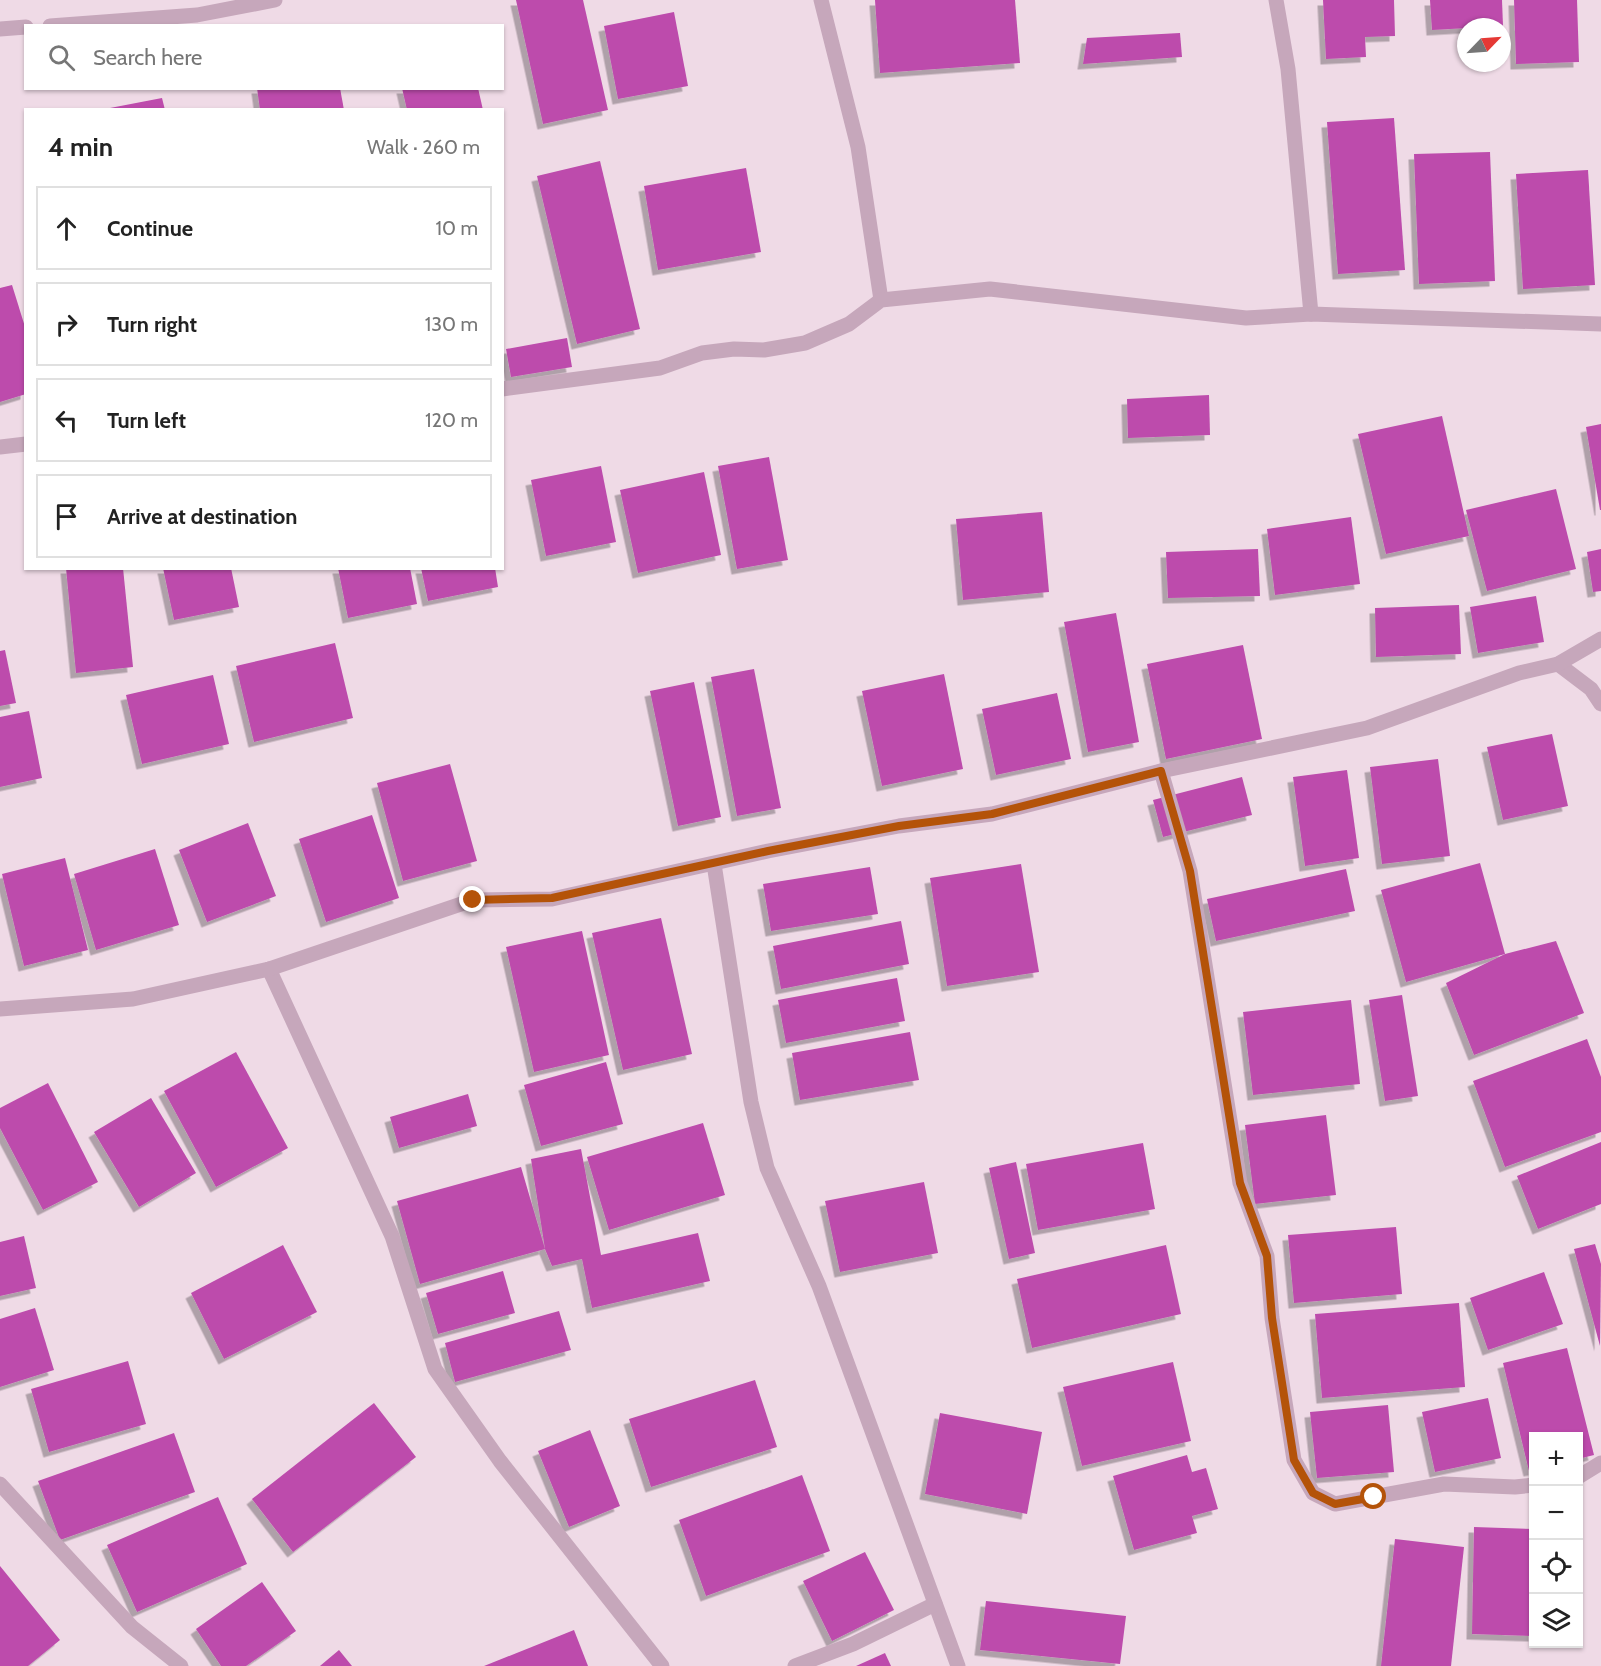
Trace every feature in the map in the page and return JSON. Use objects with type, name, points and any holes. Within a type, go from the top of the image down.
[{"type":"street","points":[[77,24],[197,15],[275,0]]},
{"type":"street","points":[[821,0],[858,147],[881,300]]},
{"type":"street","points":[[1276,0],[1288,69],[1311,314]]},
{"type":"street","points":[[0,29],[24,27]]},
{"type":"street","points":[[504,389],[660,368],[702,353],[734,348],[764,350],[805,343],[849,324],[881,300],[990,289],[1246,318],[1311,314],[1601,324]]},
{"type":"street","points":[[0,447],[24,444]]},
{"type":"street","points":[[0,1009],[133,999],[269,969],[473,900],[552,898],[768,851],[899,826],[992,814],[1161,771],[1367,728],[1519,673],[1558,664],[1601,639]]},
{"type":"street","points":[[1558,664],[1591,689],[1601,704]]},
{"type":"street","points":[[1161,771],[1190,871],[1240,1183],[1267,1256],[1272,1318],[1294,1460],[1313,1493],[1335,1504],[1444,1484],[1529,1485]]},
{"type":"street","points":[[714,864],[751,1102],[767,1168],[819,1286],[958,1666]]},
{"type":"street","points":[[269,969],[392,1236],[435,1369],[500,1461],[662,1666]]},
{"type":"street","points":[[1583,1474],[1601,1463]]},
{"type":"street","points":[[0,1484],[132,1627],[181,1666]]},
{"type":"street","points":[[795,1666],[853,1644],[935,1604]]},
{"type":"building","points":[[516,0],[583,0],[608,110],[543,124]]},
{"type":"building","points":[[875,0],[1015,0],[1020,63],[880,73]]},
{"type":"building","points":[[1323,0],[1394,0],[1395,36],[1365,37],[1366,57],[1326,59]]},
{"type":"building","points":[[1430,0],[1502,0],[1503,18],[1457,18],[1457,29],[1432,30]]},
{"type":"building","points":[[1514,0],[1577,0],[1579,62],[1516,64]]},
{"type":"building","points":[[674,12],[688,86],[618,99],[604,26]]},
{"type":"building","points":[[1180,33],[1182,57],[1083,64],[1087,38]]},
{"type":"building","points":[[257,90],[340,90],[344,108],[260,108]]},
{"type":"building","points":[[402,90],[478,90],[483,108],[407,108]]},
{"type":"building","points":[[162,98],[164,108],[110,108]]},
{"type":"building","points":[[1394,118],[1405,270],[1338,274],[1327,122]]},
{"type":"building","points":[[1490,152],[1495,281],[1419,284],[1414,154]]},
{"type":"building","points":[[600,161],[640,329],[577,344],[537,176]]},
{"type":"building","points":[[746,168],[761,252],[658,270],[644,186]]},
{"type":"building","points":[[1588,170],[1595,285],[1523,289],[1516,174]]},
{"type":"building","points":[[12,285],[24,324],[24,395],[0,402],[0,288]]},
{"type":"building","points":[[567,338],[572,367],[511,377],[506,349]]},
{"type":"building","points":[[1209,395],[1210,435],[1128,438],[1127,399]]},
{"type":"building","points":[[1442,416],[1469,536],[1386,554],[1358,434]]},
{"type":"building","points":[[1601,424],[1601,510],[1600,510],[1586,427]]},
{"type":"building","points":[[769,457],[788,560],[737,569],[718,466]]},
{"type":"building","points":[[601,466],[616,542],[546,556],[531,480]]},
{"type":"building","points":[[704,472],[721,555],[638,573],[620,490]]},
{"type":"building","points":[[1556,489],[1576,569],[1487,591],[1466,510]]},
{"type":"building","points":[[1042,512],[1049,592],[963,600],[956,519]]},
{"type":"building","points":[[1351,517],[1360,584],[1275,595],[1267,529]]},
{"type":"building","points":[[1258,549],[1260,596],[1168,598],[1166,552]]},
{"type":"building","points":[[1601,549],[1601,591],[1593,592],[1587,552]]},
{"type":"building","points":[[66,570],[123,570],[133,667],[76,673]]},
{"type":"building","points":[[163,570],[231,570],[239,607],[174,620]]},
{"type":"building","points":[[338,570],[410,570],[417,604],[348,618]]},
{"type":"building","points":[[421,570],[495,570],[498,587],[428,601]]},
{"type":"building","points":[[1536,596],[1544,642],[1478,653],[1470,607]]},
{"type":"building","points":[[1459,605],[1461,654],[1376,657],[1375,608]]},
{"type":"building","points":[[1116,613],[1139,742],[1088,752],[1064,622]]},
{"type":"building","points":[[335,643],[353,718],[254,742],[236,666]]},
{"type":"building","points":[[1243,645],[1262,739],[1166,759],[1147,664]]},
{"type":"building","points":[[5,650],[16,703],[0,706],[0,651]]},
{"type":"building","points":[[754,669],[781,808],[737,816],[711,677]]},
{"type":"building","points":[[944,674],[963,769],[882,786],[862,691]]},
{"type":"building","points":[[213,675],[229,744],[142,764],[126,695]]},
{"type":"building","points":[[694,682],[721,817],[678,826],[650,691]]},
{"type":"building","points":[[1057,693],[1071,759],[996,775],[982,709]]},
{"type":"building","points":[[29,711],[42,778],[0,787],[0,717]]},
{"type":"building","points":[[1552,734],[1568,806],[1503,820],[1487,747]]},
{"type":"building","points":[[1438,759],[1450,856],[1382,864],[1370,767]]},
{"type":"building","points":[[450,764],[477,861],[403,881],[377,783]]},
{"type":"building","points":[[1347,770],[1359,858],[1305,866],[1293,777]]},
{"type":"building","points":[[1242,777],[1252,815],[1163,837],[1153,800]]},
{"type":"building","points":[[372,815],[399,898],[326,922],[299,839]]},
{"type":"building","points":[[248,823],[276,896],[207,922],[179,850]]},
{"type":"building","points":[[155,849],[179,925],[96,950],[74,874]]},
{"type":"building","points":[[65,858],[88,950],[24,966],[2,874]]},
{"type":"building","points":[[1480,863],[1505,954],[1406,982],[1381,890]]},
{"type":"building","points":[[1021,864],[1039,972],[947,986],[930,878]]},
{"type":"building","points":[[870,867],[878,914],[771,931],[763,884]]},
{"type":"building","points":[[1346,869],[1355,911],[1216,941],[1207,899]]},
{"type":"building","points":[[661,918],[692,1054],[623,1070],[592,933]]},
{"type":"building","points":[[901,921],[909,964],[781,989],[773,946]]},
{"type":"building","points":[[582,931],[609,1055],[534,1072],[506,947]]},
{"type":"building","points":[[1556,941],[1584,1013],[1474,1055],[1446,983],[1505,954]]},
{"type":"building","points":[[897,978],[905,1021],[786,1043],[778,1000]]},
{"type":"building","points":[[1402,995],[1418,1096],[1385,1101],[1369,1000]]},
{"type":"building","points":[[1351,1000],[1360,1084],[1253,1095],[1243,1012]]},
{"type":"building","points":[[910,1032],[919,1080],[800,1100],[792,1053]]},
{"type":"building","points":[[1587,1039],[1601,1077],[1601,1132],[1505,1167],[1473,1081]]},
{"type":"building","points":[[236,1052],[288,1148],[216,1187],[164,1091]]},
{"type":"building","points":[[606,1062],[623,1124],[541,1146],[524,1085]]},
{"type":"building","points":[[48,1083],[98,1182],[43,1210],[0,1128],[0,1108]]},
{"type":"building","points":[[468,1094],[477,1126],[399,1148],[390,1117]]},
{"type":"building","points":[[151,1098],[196,1173],[139,1207],[94,1132]]},
{"type":"building","points":[[1326,1115],[1336,1195],[1255,1204],[1245,1125]]},
{"type":"building","points":[[703,1123],[725,1195],[609,1230],[587,1157]]},
{"type":"building","points":[[1601,1142],[1601,1204],[1538,1229],[1517,1176]]},
{"type":"building","points":[[1143,1143],[1155,1209],[1038,1230],[1026,1164]]},
{"type":"building","points":[[581,1149],[601,1255],[698,1233],[710,1281],[592,1308],[582,1259],[552,1266],[545,1249],[531,1159]]},
{"type":"building","points":[[1016,1162],[1035,1253],[1009,1259],[989,1168]]},
{"type":"building","points":[[521,1167],[545,1249],[420,1284],[397,1201]]},
{"type":"building","points":[[924,1182],[938,1253],[840,1272],[825,1201]]},
{"type":"building","points":[[1396,1227],[1402,1294],[1294,1303],[1288,1235]]},
{"type":"building","points":[[24,1236],[36,1288],[0,1296],[0,1242]]},
{"type":"building","points":[[1595,1244],[1601,1264],[1600,1346],[1574,1249]]},
{"type":"building","points":[[283,1245],[317,1312],[224,1359],[191,1293]]},
{"type":"building","points":[[1166,1245],[1181,1314],[1032,1348],[1017,1279]]},
{"type":"building","points":[[503,1271],[515,1313],[438,1334],[426,1293]]},
{"type":"building","points":[[1544,1272],[1563,1324],[1488,1350],[1470,1298]]},
{"type":"building","points":[[1459,1303],[1465,1387],[1322,1398],[1315,1314]]},
{"type":"building","points":[[35,1308],[54,1370],[0,1387],[0,1319]]},
{"type":"building","points":[[559,1311],[571,1350],[455,1382],[445,1343]]},
{"type":"building","points":[[1567,1348],[1594,1455],[1583,1458],[1583,1432],[1529,1432],[1529,1471],[1503,1363]]},
{"type":"building","points":[[128,1361],[146,1424],[49,1452],[31,1389]]},
{"type":"building","points":[[1173,1362],[1191,1441],[1082,1466],[1063,1387]]},
{"type":"building","points":[[755,1380],[777,1447],[651,1487],[629,1419]]},
{"type":"building","points":[[1488,1398],[1501,1458],[1435,1472],[1422,1412]]},
{"type":"building","points":[[374,1403],[416,1457],[293,1552],[252,1499]]},
{"type":"building","points":[[1388,1405],[1394,1472],[1317,1478],[1310,1412]]},
{"type":"building","points":[[940,1413],[1042,1432],[1027,1514],[925,1494]]},
{"type":"building","points":[[590,1430],[620,1506],[569,1527],[538,1451]]},
{"type":"building","points":[[174,1433],[195,1492],[60,1540],[38,1481]]},
{"type":"building","points":[[1187,1455],[1192,1472],[1206,1468],[1218,1509],[1192,1516],[1197,1533],[1134,1550],[1113,1476]]},
{"type":"building","points":[[802,1475],[830,1551],[706,1596],[679,1520]]},
{"type":"building","points":[[218,1497],[247,1564],[137,1612],[107,1545]]},
{"type":"building","points":[[1474,1527],[1529,1529],[1529,1636],[1472,1634]]},
{"type":"building","points":[[1395,1539],[1464,1547],[1451,1666],[1381,1666]]},
{"type":"building","points":[[865,1552],[894,1610],[832,1641],[803,1581]]},
{"type":"building","points":[[0,1566],[60,1640],[28,1666],[0,1666]]},
{"type":"building","points":[[262,1582],[296,1631],[246,1666],[221,1666],[196,1629]]},
{"type":"building","points":[[986,1601],[1126,1616],[1120,1664],[980,1650]]},
{"type":"building","points":[[574,1630],[588,1666],[484,1666]]},
{"type":"building","points":[[339,1650],[352,1666],[320,1666]]},
{"type":"building","points":[[885,1653],[891,1666],[856,1666]]},
{"type":"route","points":[[473,900],[552,898],[768,851],[899,826],[992,814],[1161,771],[1190,871],[1240,1183],[1267,1256],[1272,1318],[1294,1460],[1313,1493],[1335,1504],[1374,1497]]}]
